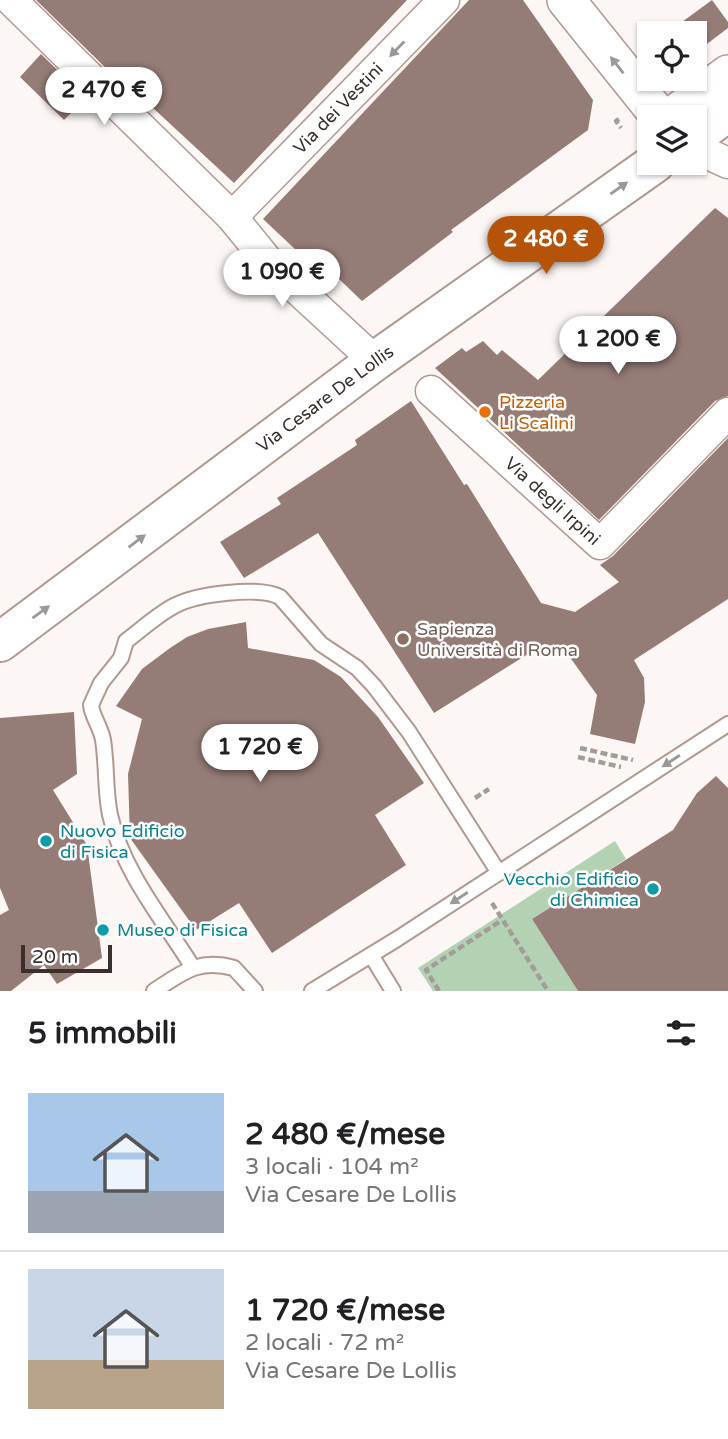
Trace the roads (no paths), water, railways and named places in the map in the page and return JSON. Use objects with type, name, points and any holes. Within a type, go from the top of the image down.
[{"type":"main road","points":[[707,127],[728,112]]},
{"type":"main road","name":"Via Cesare De Lollis","points":[[0,642],[375,361],[638,175]]},
{"type":"street","points":[[10,0],[232,217],[271,265],[375,361]]},
{"type":"street","name":"Via dei Vestini","points":[[232,217],[444,0]]},
{"type":"street","points":[[566,0],[650,105]]},
{"type":"street","points":[[687,105],[728,74]]},
{"type":"street","points":[[707,153],[728,163]]},
{"type":"street","name":"Via degli Irpini","points":[[431,391],[600,544],[728,413]]},
{"type":"lane","points":[[192,966],[132,875],[121,852],[108,804],[101,728],[91,705],[101,682],[121,658],[126,641],[186,601],[224,594],[260,592],[274,593],[287,603],[321,644],[357,668],[374,686],[409,732],[499,873]]},
{"type":"lane","points":[[312,991],[728,724]]},
{"type":"lane","points":[[371,955],[393,991]]},
{"type":"lane","points":[[154,991],[192,966],[234,968],[255,991]]},
{"type":"place","name":"Pizzeria Li Scalini","points":[[485,412]]},
{"type":"place","name":"Sapienza Università di Roma","points":[[403,639]]},
{"type":"place","name":"Nuovo Edificio di Fisica","points":[[46,841]]},
{"type":"place","name":"Vecchio Edificio di Chimica","points":[[653,889]]},
{"type":"place","name":"Museo di Fisica","points":[[103,930]]}]
